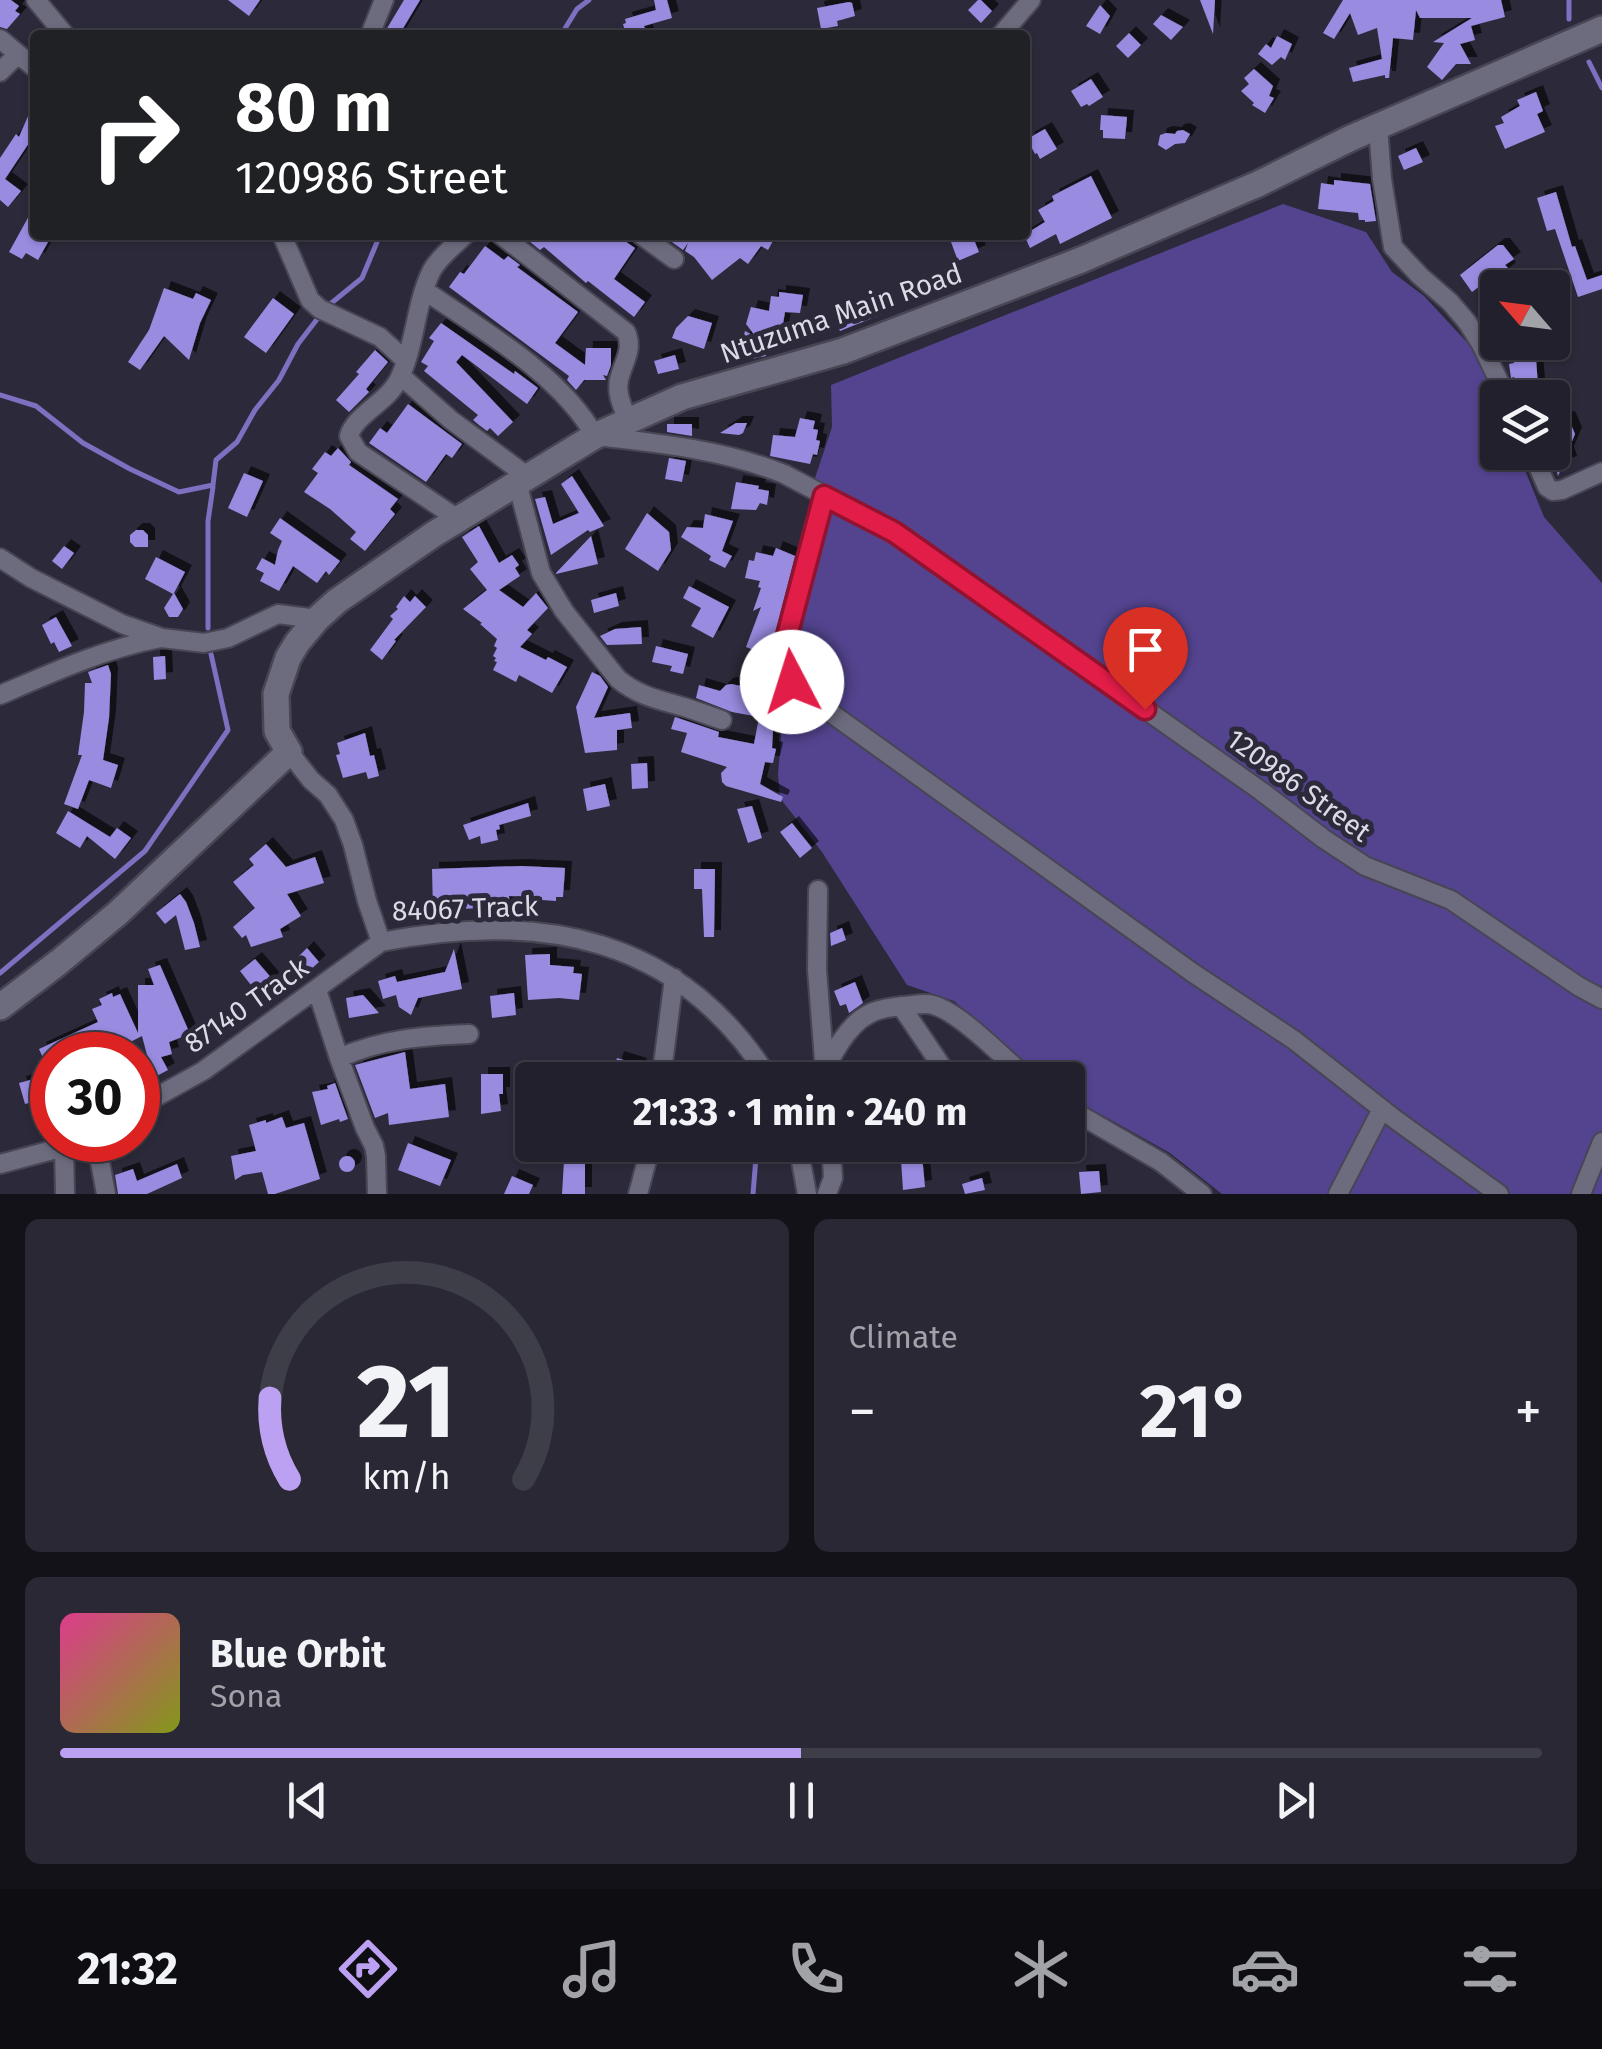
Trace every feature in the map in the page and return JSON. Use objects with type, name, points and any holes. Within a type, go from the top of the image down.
[{"type":"main road","name":"Ntuzuma Main Road","points":[[289,752],[278,731],[276,694],[288,658],[317,619],[336,601],[458,519],[595,436],[682,397],[843,351],[1081,260],[1582,37]]},
{"type":"main road","points":[[0,1007],[118,913],[289,752]]},
{"type":"street","points":[[36,0],[61,30]]},
{"type":"street","points":[[372,30],[384,0]]},
{"type":"street","points":[[1004,30],[1031,0]]},
{"type":"street","points":[[0,39],[30,64]]},
{"type":"street","points":[[0,72],[18,54]]},
{"type":"street","points":[[1378,127],[1394,247],[1466,322],[1498,380]]},
{"type":"street","points":[[284,240],[310,300],[320,310],[380,337],[403,369],[450,420],[522,479],[540,573],[564,611],[618,679],[658,701],[722,720]]},
{"type":"street","points":[[458,519],[358,452],[349,436],[350,429],[383,400],[403,369],[434,267],[459,240]]},
{"type":"street","points":[[507,240],[626,332],[630,351],[619,392],[628,420]]},
{"type":"street","points":[[648,240],[674,259]]},
{"type":"street","points":[[424,290],[534,367],[574,404],[595,436]]},
{"type":"street","name":"120986 Street","points":[[595,436],[683,446],[744,460],[784,474],[894,532],[1352,857],[1451,900],[1602,999]]},
{"type":"street","points":[[1540,470],[1553,491],[1602,472]]},
{"type":"street","points":[[824,496],[787,636],[792,682],[1193,972],[1294,1040],[1499,1194]]},
{"type":"street","points":[[0,558],[122,624],[162,638],[204,643],[228,638],[278,614],[317,619]]},
{"type":"street","points":[[0,695],[91,656],[162,638]]},
{"type":"street","name":"84067 Track","points":[[289,752],[328,795],[344,820],[381,942],[424,933],[469,930],[553,933],[584,939],[674,978],[696,993],[732,1028],[758,1062]]},
{"type":"street","points":[[818,890],[817,970],[824,1062]]},
{"type":"street","name":"87140 Track","points":[[160,1094],[203,1070],[381,942]]},
{"type":"street","points":[[663,1062],[674,978]]},
{"type":"street","points":[[317,990],[374,1146],[377,1194]]},
{"type":"street","points":[[832,1062],[857,1022],[879,1009],[924,1004],[941,1008],[1009,1062]]},
{"type":"street","points":[[901,1006],[939,1062]]},
{"type":"street","points":[[339,1058],[389,1040],[469,1034]]},
{"type":"street","points":[[1338,1194],[1382,1109]]},
{"type":"street","points":[[1085,1118],[1162,1162],[1202,1194]]},
{"type":"street","points":[[1581,1194],[1602,1142]]},
{"type":"street","points":[[0,1164],[30,1155]]},
{"type":"street","points":[[65,1194],[68,1162]]},
{"type":"street","points":[[100,1162],[106,1194]]},
{"type":"street","points":[[638,1194],[646,1162]]},
{"type":"street","points":[[801,1162],[808,1194]]},
{"type":"street","points":[[826,1194],[833,1178],[832,1162]]},
{"type":"shaded area","points":[[1283,204],[1366,232],[1392,272],[1424,296],[1476,352],[1488,380],[1480,380],[1480,470],[1525,470],[1544,517],[1602,583],[1602,1194],[1222,1194],[1170,1153],[1085,1106],[1085,1062],[1024,1062],[954,1001],[907,985],[822,852],[780,798],[784,702],[773,683],[784,621],[813,508],[814,481],[832,427],[831,385]]},
{"type":"building","points":[[0,0],[11,0],[19,6],[15,11],[20,14],[7,29],[0,27]]},
{"type":"building","points":[[228,0],[260,0],[249,16]]},
{"type":"building","points":[[404,0],[420,0],[402,30],[386,30]]},
{"type":"building","points":[[654,0],[667,0],[672,18],[644,26],[645,30],[625,30],[625,19],[656,10]]},
{"type":"building","points":[[978,0],[992,11],[981,23],[968,10]]},
{"type":"building","points":[[1200,0],[1215,0],[1213,34]]},
{"type":"building","points":[[1343,0],[1501,0],[1505,17],[1471,26],[1475,40],[1460,44],[1471,64],[1456,64],[1442,80],[1427,67],[1444,43],[1433,42],[1472,18],[1420,18],[1416,10],[1413,40],[1393,38],[1389,78],[1385,75],[1353,82],[1349,68],[1382,59],[1377,28],[1358,35],[1350,13],[1334,39],[1323,33]]},
{"type":"building","points":[[849,2],[855,16],[837,21],[838,26],[821,29],[817,8]]},
{"type":"building","points":[[1100,5],[1110,16],[1100,34],[1086,26]]},
{"type":"building","points":[[1161,15],[1183,27],[1171,40],[1153,24]]},
{"type":"building","points":[[1129,33],[1141,45],[1128,58],[1116,46]]},
{"type":"building","points":[[1277,36],[1292,44],[1285,60],[1281,57],[1272,65],[1258,54],[1266,44],[1271,48]]},
{"type":"building","points":[[1254,69],[1273,86],[1269,96],[1274,98],[1265,113],[1241,91],[1249,84],[1244,78]]},
{"type":"building","points":[[1091,79],[1103,97],[1081,107],[1071,91]]},
{"type":"building","points":[[1536,92],[1543,111],[1537,114],[1545,132],[1505,149],[1495,126],[1504,123],[1501,117],[1520,106],[1517,100]]},
{"type":"building","points":[[30,112],[30,142],[5,179],[21,191],[8,207],[0,200],[0,158],[16,134],[19,137]]},
{"type":"building","points":[[1101,115],[1127,117],[1125,139],[1103,138]]},
{"type":"building","points":[[1045,129],[1057,149],[1040,159],[1030,145],[1030,137]]},
{"type":"building","points":[[1183,130],[1190,134],[1185,143],[1166,150],[1158,145],[1160,135]]},
{"type":"building","points":[[1416,148],[1423,162],[1404,170],[1398,156]]},
{"type":"building","points":[[1091,176],[1112,218],[1060,244],[1056,234],[1030,248],[1026,240],[1030,240],[1030,231],[1045,222],[1038,210],[1054,201],[1052,196]]},
{"type":"building","points":[[1334,180],[1370,184],[1376,221],[1359,220],[1358,213],[1318,209],[1321,183],[1334,185]]},
{"type":"building","points":[[1556,192],[1572,247],[1575,246],[1587,280],[1602,275],[1602,289],[1578,297],[1555,229],[1547,231],[1537,198]]},
{"type":"building","points":[[30,214],[30,240],[48,242],[38,260],[26,253],[22,259],[9,252]]},
{"type":"building","points":[[528,240],[623,240],[635,248],[614,279],[645,302],[634,317],[544,247],[540,250]]},
{"type":"building","points":[[669,240],[773,240],[768,250],[761,246],[748,264],[740,258],[712,280],[685,251],[688,243],[683,250]]},
{"type":"building","points":[[974,240],[979,252],[958,261],[951,242]]},
{"type":"building","points":[[1498,245],[1503,245],[1514,259],[1505,265],[1508,270],[1480,270],[1480,286],[1472,292],[1460,275]]},
{"type":"building","points":[[485,246],[504,260],[508,256],[578,312],[555,343],[585,365],[586,348],[611,348],[611,365],[607,376],[603,375],[606,380],[584,380],[576,390],[567,380],[569,376],[449,287]]},
{"type":"building","points":[[164,288],[193,299],[196,293],[211,300],[189,360],[164,336],[140,370],[128,362],[149,330]]},
{"type":"building","points":[[779,292],[803,295],[800,313],[785,312],[780,342],[763,340],[766,356],[746,360],[740,351],[745,331],[756,337],[746,324],[751,307],[769,311],[771,296],[779,297]]},
{"type":"building","points":[[273,298],[294,314],[266,353],[244,337]]},
{"type":"building","points":[[879,300],[885,313],[840,331],[835,318]]},
{"type":"building","points":[[688,316],[712,323],[704,349],[672,338]]},
{"type":"building","points":[[441,323],[538,388],[527,404],[462,355],[456,362],[513,422],[498,436],[473,420],[478,415],[424,371],[428,366],[421,362],[434,341],[429,338]]},
{"type":"building","points":[[375,350],[388,362],[366,389],[369,392],[349,412],[336,400]]},
{"type":"building","points":[[675,355],[679,369],[658,374],[654,361]]},
{"type":"building","points":[[1514,360],[1536,360],[1538,380],[1511,378],[1509,364]]},
{"type":"building","points":[[408,404],[462,444],[452,458],[446,454],[426,482],[369,443],[380,428],[387,433]]},
{"type":"building","points":[[800,418],[815,421],[813,429],[818,430],[817,455],[813,454],[810,464],[770,456],[773,435],[795,437]]},
{"type":"building","points":[[736,423],[747,423],[743,433],[720,433]]},
{"type":"building","points":[[667,424],[692,424],[692,436],[667,432]]},
{"type":"building","points":[[338,448],[351,462],[349,465],[398,499],[390,509],[395,514],[365,551],[350,539],[356,532],[304,492],[318,473],[312,469],[325,452],[331,456]]},
{"type":"building","points":[[669,458],[686,461],[682,482],[665,479]]},
{"type":"building","points":[[244,473],[263,481],[247,517],[228,508]]},
{"type":"building","points":[[572,476],[604,526],[588,530],[551,555],[535,499],[545,497],[553,524],[579,513],[561,484]]},
{"type":"building","points":[[736,482],[769,491],[767,505],[760,503],[756,510],[731,509]]},
{"type":"building","points":[[647,513],[669,532],[671,550],[658,571],[625,549]]},
{"type":"building","points":[[705,514],[733,521],[722,551],[732,556],[725,568],[681,537],[687,527],[703,528]]},
{"type":"building","points":[[280,518],[340,561],[329,575],[326,571],[317,583],[293,566],[279,591],[260,581],[264,573],[256,569],[262,558],[275,565],[282,541],[270,533]]},
{"type":"building","points":[[479,526],[499,563],[512,555],[519,565],[515,568],[520,576],[499,590],[523,607],[536,593],[548,608],[527,630],[532,634],[520,647],[567,667],[552,693],[519,675],[516,682],[493,670],[497,639],[463,609],[487,590],[470,569],[478,562],[462,537]]},
{"type":"building","points":[[136,530],[148,535],[148,547],[135,547],[130,542],[130,535]]},
{"type":"building","points":[[591,536],[598,564],[556,574],[556,573]]},
{"type":"building","points":[[64,546],[74,553],[62,569],[52,561]]},
{"type":"building","points":[[776,548],[795,556],[766,655],[746,647],[761,607],[753,611],[761,588],[760,581],[745,578],[749,560],[754,561],[756,552],[773,556]]},
{"type":"building","points":[[156,557],[185,572],[174,593],[183,609],[178,617],[169,617],[164,608],[173,594],[145,579]]},
{"type":"building","points":[[689,586],[729,607],[713,638],[691,626],[701,608],[683,598]]},
{"type":"building","points":[[616,593],[619,606],[594,613],[591,600]]},
{"type":"building","points":[[404,596],[410,602],[415,596],[426,607],[394,640],[382,660],[370,650]]},
{"type":"building","points":[[56,617],[72,646],[59,652],[42,625]]},
{"type":"building","points":[[641,627],[642,644],[607,645],[600,636],[615,629]]},
{"type":"building","points":[[656,646],[688,654],[683,674],[670,671],[672,666],[652,662]]},
{"type":"building","points":[[165,656],[166,679],[154,680],[153,657]]},
{"type":"building","points":[[108,665],[109,718],[103,760],[118,765],[111,788],[89,780],[78,809],[64,804],[82,755],[78,755],[85,683],[92,683],[88,672]]},
{"type":"building","points":[[592,672],[608,687],[594,718],[630,713],[632,728],[617,730],[617,750],[585,753],[576,707]]},
{"type":"building","points":[[731,684],[771,692],[768,709],[759,708],[773,730],[772,748],[776,749],[773,763],[765,762],[760,784],[783,797],[781,802],[726,786],[721,773],[727,767],[681,752],[687,733],[671,729],[675,717],[719,732],[718,737],[754,744],[759,717],[732,712],[696,698],[699,685],[720,691]]},
{"type":"building","points":[[365,733],[379,776],[368,779],[366,772],[343,778],[336,755],[340,754],[337,743]]},
{"type":"building","points":[[647,763],[648,788],[632,789],[631,764]]},
{"type":"building","points":[[605,784],[610,806],[587,811],[583,789]]},
{"type":"building","points":[[528,803],[531,816],[499,825],[498,840],[481,844],[480,836],[469,840],[463,825]]},
{"type":"building","points":[[752,806],[762,838],[748,843],[737,809]]},
{"type":"building","points":[[68,811],[110,837],[117,828],[131,838],[115,859],[87,836],[80,848],[56,833]]},
{"type":"building","points":[[792,823],[812,848],[800,858],[780,832]]},
{"type":"building","points":[[266,844],[286,867],[315,857],[324,883],[287,894],[301,916],[280,929],[283,937],[251,947],[246,935],[242,938],[233,927],[255,908],[233,882],[254,865],[249,859]]},
{"type":"building","points":[[565,868],[563,897],[556,897],[556,901],[509,896],[510,907],[433,910],[432,869]]},
{"type":"building","points":[[694,869],[715,869],[714,937],[704,937],[702,889],[694,889]]},
{"type":"building","points":[[180,894],[200,947],[185,950],[176,915],[165,924],[156,913]]},
{"type":"building","points":[[842,928],[846,940],[831,946],[830,933]]},
{"type":"building","points":[[307,948],[319,962],[309,971],[298,957]]},
{"type":"building","points":[[454,949],[462,989],[418,998],[411,1015],[399,1007],[396,995],[383,999],[378,981],[395,976],[397,982],[445,972]]},
{"type":"building","points":[[550,954],[550,965],[574,967],[573,973],[582,974],[579,1000],[528,1000],[525,955]]},
{"type":"building","points":[[255,959],[274,981],[258,994],[240,971]]},
{"type":"building","points":[[160,965],[190,1034],[169,1042],[172,1054],[161,1057],[168,1070],[160,1074],[160,1032],[138,1032],[138,985],[154,985],[148,969]]},
{"type":"building","points":[[855,982],[863,1003],[849,1013],[846,1004],[840,1006],[834,991]]},
{"type":"building","points":[[514,993],[516,1015],[492,1018],[490,996]]},
{"type":"building","points":[[120,994],[138,1032],[76,1032],[98,1022],[92,1009],[102,1005],[99,999]]},
{"type":"building","points":[[363,995],[379,1013],[349,1018],[346,998]]},
{"type":"building","points":[[405,1052],[410,1089],[445,1084],[449,1117],[389,1125],[388,1113],[375,1118],[355,1065]]},
{"type":"building","points":[[481,1074],[503,1074],[501,1111],[481,1114]]},
{"type":"building","points":[[30,1080],[30,1106],[25,1104],[19,1083]]},
{"type":"building","points":[[335,1083],[348,1119],[321,1125],[312,1092],[328,1089]]},
{"type":"building","points":[[282,1117],[286,1128],[304,1123],[320,1179],[275,1194],[268,1194],[262,1172],[235,1180],[231,1156],[256,1151],[249,1125]]},
{"type":"building","points":[[408,1143],[451,1160],[440,1186],[398,1170]]},
{"type":"building","points":[[347,1156],[355,1164],[347,1172],[339,1164]]},
{"type":"building","points":[[564,1162],[585,1162],[585,1194],[562,1194]]},
{"type":"building","points":[[901,1162],[923,1162],[925,1187],[903,1190]]},
{"type":"building","points":[[177,1164],[182,1178],[147,1194],[118,1194],[115,1175],[133,1169],[137,1181]]},
{"type":"building","points":[[1099,1171],[1101,1192],[1081,1194],[1079,1172]]},
{"type":"building","points":[[512,1176],[533,1185],[529,1194],[504,1194]]},
{"type":"building","points":[[982,1178],[985,1190],[965,1194],[962,1184]]},
{"type":"waterway","points":[[564,30],[577,9],[589,0]]},
{"type":"waterway","points":[[1569,0],[1569,19]]},
{"type":"waterway","points":[[1589,62],[1602,88]]},
{"type":"waterway","points":[[329,305],[362,278],[378,240]]},
{"type":"waterway","points":[[0,395],[36,406],[83,443],[179,492],[213,485],[216,460],[237,442],[318,318]]},
{"type":"waterway","points":[[208,628],[208,521],[213,487]]},
{"type":"waterway","points":[[0,973],[145,851],[228,730],[211,654]]},
{"type":"waterway","points":[[753,1194],[756,1162]]},
{"type":"route","points":[[792,682],[787,636],[824,496],[894,532],[1145,709]]}]
